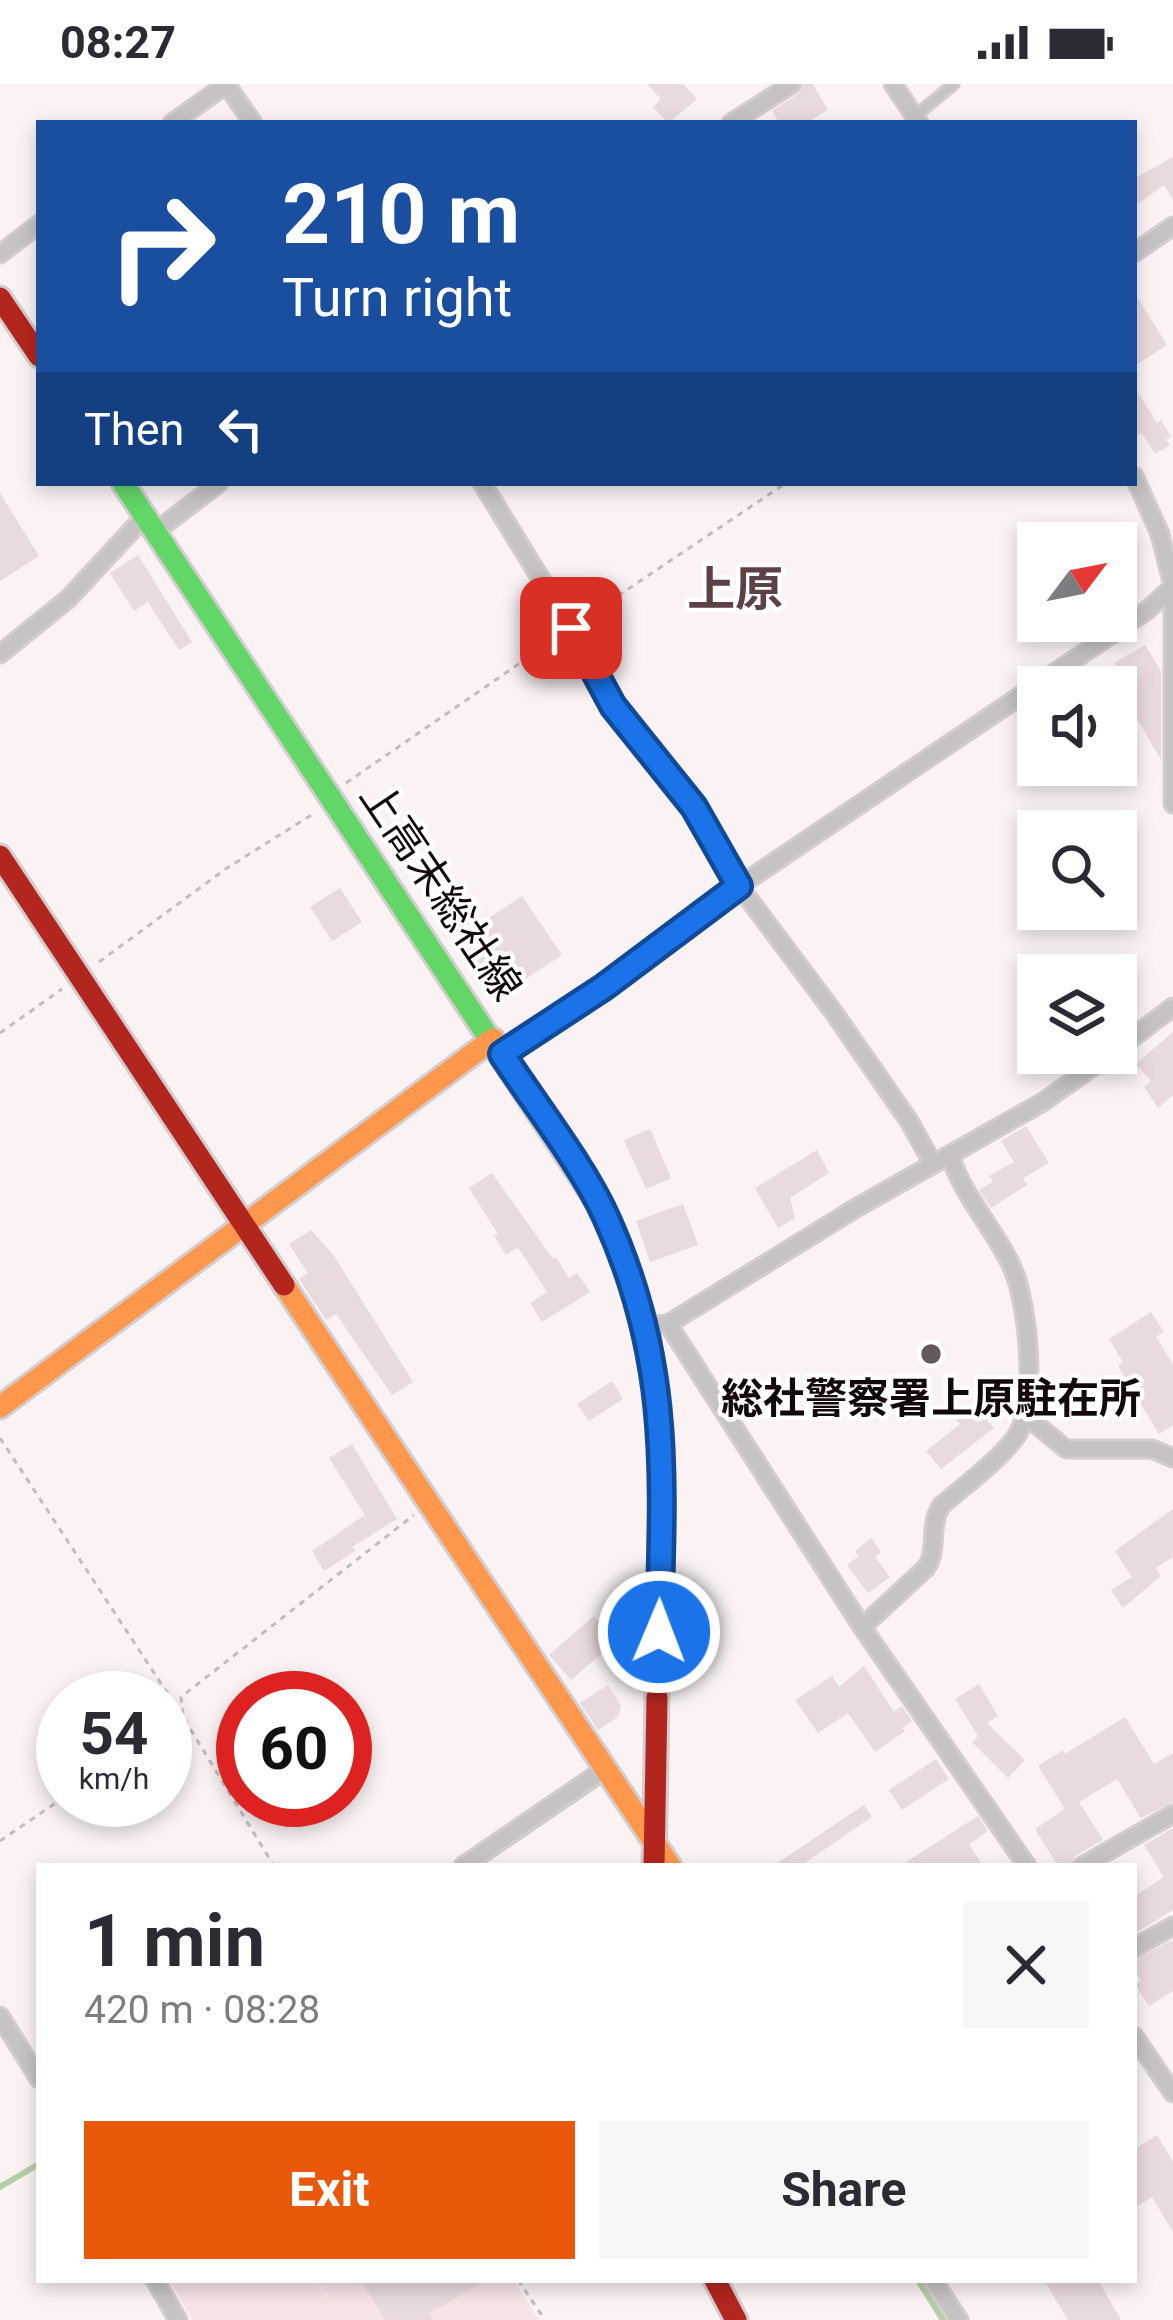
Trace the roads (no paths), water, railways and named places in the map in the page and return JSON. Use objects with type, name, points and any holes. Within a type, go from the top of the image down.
[{"type":"street","points":[[176,120],[226,84],[251,120]]},
{"type":"street","points":[[736,120],[792,84]]},
{"type":"street","points":[[893,84],[916,120]]},
{"type":"street","points":[[0,254],[36,226]]},
{"type":"street","points":[[1137,251],[1173,226]]},
{"type":"street","points":[[0,298],[36,352]]},
{"type":"street","points":[[1137,483],[1160,534],[1173,586],[1173,804]]},
{"type":"street","name":"上高末総社線","points":[[125,486],[604,1212],[658,1325],[662,1438],[654,1855]]},
{"type":"street","points":[[0,654],[150,524],[214,486]]},
{"type":"street","points":[[484,486],[613,706],[694,807],[739,886],[909,1120],[933,1164]]},
{"type":"street","points":[[0,1407],[246,1223],[497,1047],[604,987],[739,886],[1149,610],[1173,586]]},
{"type":"street","points":[[0,856],[605,1769],[654,1855]]},
{"type":"street","points":[[1137,1034],[1173,1007]]},
{"type":"street","points":[[1026,1863],[658,1325],[1043,1102],[1082,1074]]},
{"type":"street","points":[[862,1627],[926,1568],[933,1558],[933,1518],[940,1506],[1016,1437],[1027,1417],[1022,1300],[1012,1266],[957,1178],[950,1155]]},
{"type":"street","points":[[1027,1417],[1066,1449],[1152,1449],[1173,1458]]},
{"type":"street","points":[[467,1863],[605,1769]]},
{"type":"street","points":[[1087,1863],[1173,1814]]},
{"type":"street","points":[[1137,1946],[1173,1926]]},
{"type":"street","points":[[0,2016],[36,2074]]},
{"type":"street","points":[[1137,2040],[1173,2093]]},
{"type":"street","points":[[157,2283],[178,2320]]},
{"type":"street","points":[[717,2283],[736,2320]]},
{"type":"street","points":[[935,2283],[959,2320]]},
{"type":"lane","points":[[916,120],[954,84]]},
{"type":"waterway","points":[[481,1863],[603,1780],[606,1785]]},
{"type":"waterway","points":[[0,2187],[36,2166]]},
{"type":"waterway","points":[[920,2283],[943,2320]]},
{"type":"place","name":"総社警察署上原駐在所","points":[[931,1354]]},
{"type":"district","name":"上原","points":[[735,589]]}]
